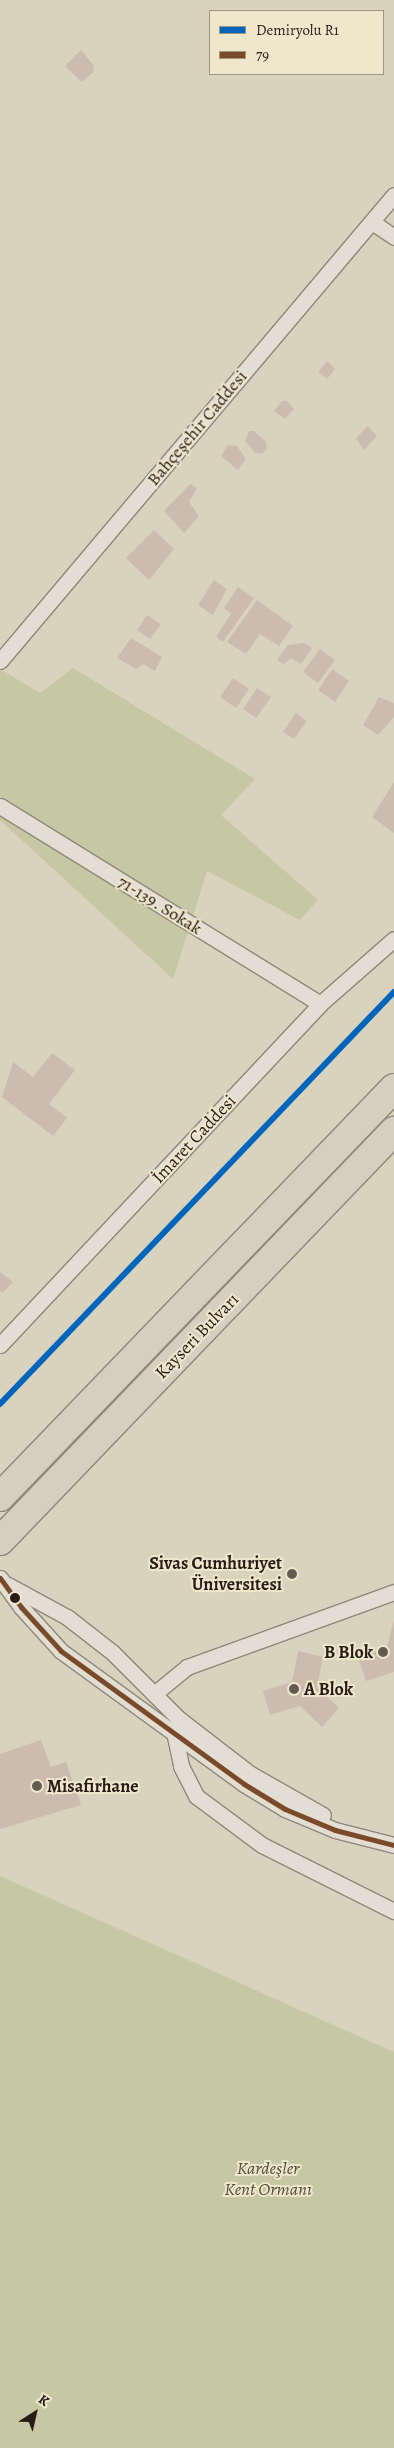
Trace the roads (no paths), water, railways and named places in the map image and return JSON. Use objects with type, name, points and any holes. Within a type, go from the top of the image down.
[{"type":"highway","name":"Kayseri Bulvarı","points":[[0,1497],[394,1088]]},
{"type":"highway","name":"Kayseri Bulvarı","points":[[0,1540],[394,1131]]},
{"type":"street","name":"Bahçeşehir Caddesi","points":[[0,661],[394,196]]},
{"type":"street","points":[[372,222],[394,237]]},
{"type":"street","name":"71-139. Sokak","points":[[0,806],[320,1004]]},
{"type":"street","name":"İmaret Caddesi","points":[[0,1345],[320,1004],[394,939]]},
{"type":"street","points":[[2,1581],[67,1617],[113,1653],[179,1719],[226,1755],[290,1798],[338,1822],[394,1834]]},
{"type":"street","points":[[2,1581],[21,1607],[61,1651],[244,1784],[285,1809],[335,1830],[394,1845]]},
{"type":"street","points":[[154,1694],[187,1668],[394,1592]]},
{"type":"street","points":[[174,1732],[181,1766],[196,1796],[262,1845],[394,1911]]},
{"type":"rail line","name":"R1","points":[[0,1404],[394,992]]},
{"type":"place","name":"Sivas Cumhuriyet Üniversitesi","points":[[292,1574]]},
{"type":"place","name":"B Blok","points":[[383,1652]]},
{"type":"place","name":"A Blok","points":[[294,1689]]},
{"type":"place","name":"Misafirhane","points":[[37,1786]]},
{"type":"park label","name":"Kardeşler Kent Ormanı","points":[[268,2179]]}]
